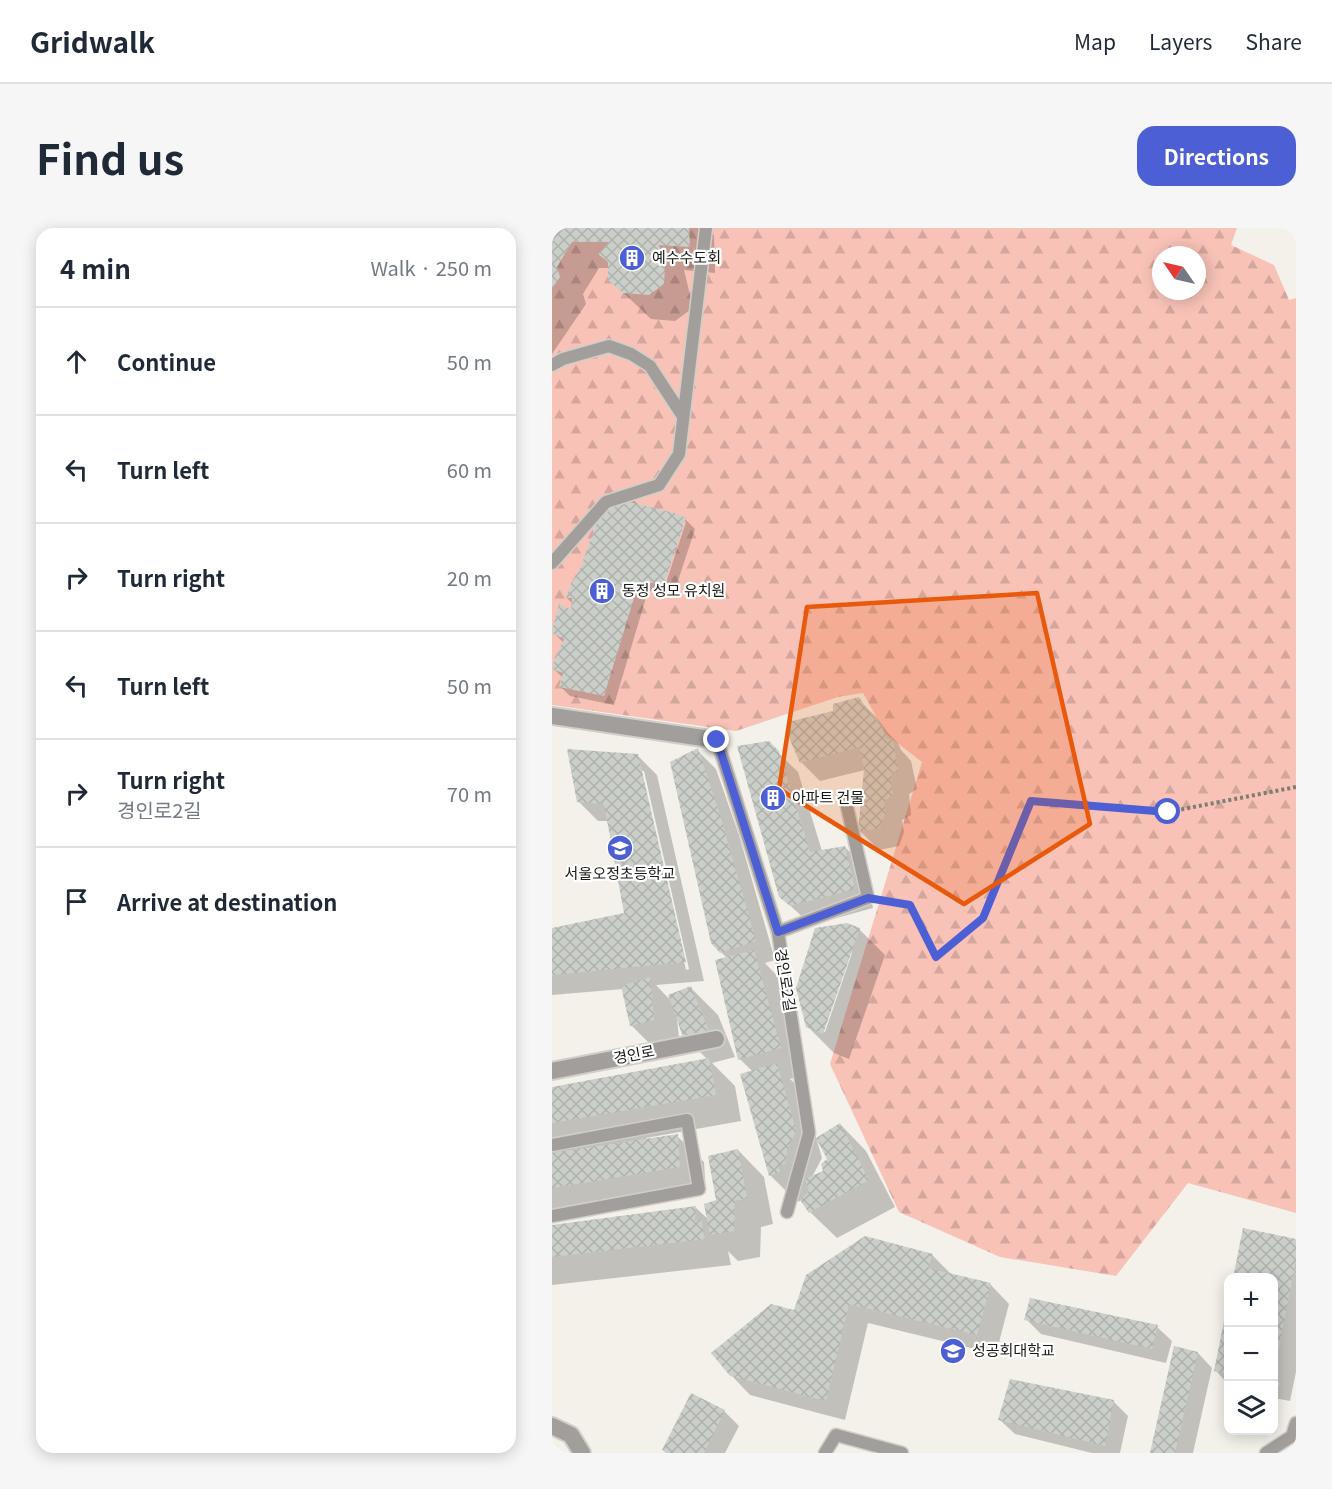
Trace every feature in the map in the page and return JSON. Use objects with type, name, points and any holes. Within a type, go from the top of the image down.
[{"type":"street","name":"경인로2길","points":[[552,716],[717,740]]},
{"type":"street","name":"경인로","points":[[552,1071],[716,1038]]},
{"type":"street","points":[[552,1426],[571,1435],[582,1453]]},
{"type":"lane","points":[[552,563],[606,502],[659,485],[679,454],[706,228]]},
{"type":"lane","points":[[552,365],[563,359],[609,346],[631,354],[650,366],[682,415]]},
{"type":"lane","name":"경인로2길","points":[[717,740],[778,932],[809,1133],[787,1212]]},
{"type":"lane","points":[[778,932],[868,898],[845,798]]},
{"type":"lane","points":[[552,1145],[687,1120],[699,1189],[552,1216]]},
{"type":"lane","points":[[1266,1453],[1292,1436],[1296,1423]]},
{"type":"lane","points":[[825,1453],[836,1435],[902,1453]]},
{"type":"path","points":[[868,898],[910,905],[936,957],[983,918],[1031,801],[1168,812],[1296,787]]},
{"type":"highlighted area","points":[[1037,593],[1090,824],[964,904],[779,789],[807,607]]},
{"type":"green space","points":[[552,228],[1237,228],[1231,245],[1274,265],[1289,300],[1296,298],[1296,1213],[1188,1183],[1116,1276],[1000,1257],[899,1212],[830,1064],[922,762],[886,734],[863,693],[838,697],[736,731],[552,705]]},
{"type":"building","name":"예수수도회","points":[[552,228],[689,228],[690,247],[659,245],[665,267],[664,284],[649,295],[623,293],[608,280],[608,262],[598,254],[609,242],[572,242],[557,267],[560,277],[552,289]]},
{"type":"building","name":"동정 성모 유치원","points":[[629,494],[630,502],[686,518],[664,584],[639,582],[604,696],[559,687],[563,673],[552,667],[564,639],[552,631],[559,604],[571,610],[572,598],[566,598],[581,567],[598,517]]},
{"type":"building","name":"아파트 건물","points":[[859,697],[879,723],[887,739],[893,740],[898,770],[891,775],[893,795],[884,801],[886,812],[880,828],[858,832],[864,769],[859,747],[800,763],[788,735],[788,722],[833,711],[833,704]]},
{"type":"building","name":"아파트 건물","points":[[769,741],[779,751],[810,852],[845,846],[855,889],[790,906],[779,897],[737,746]]},
{"type":"building","points":[[698,748],[756,941],[720,953],[711,943],[670,762]]},
{"type":"building","points":[[567,749],[638,754],[686,962],[552,975],[552,928],[624,913],[604,804],[577,802]]},
{"type":"building","points":[[847,923],[860,928],[823,1034],[806,1027],[796,988],[815,928]]},
{"type":"building","points":[[754,950],[781,1048],[738,1060],[715,960]]},
{"type":"building","points":[[650,977],[654,1020],[630,1026],[621,986]]},
{"type":"building","points":[[691,986],[709,1031],[683,1037],[668,995]]},
{"type":"building","points":[[709,1058],[716,1095],[552,1123],[552,1087]]},
{"type":"building","points":[[777,1063],[796,1131],[787,1150],[785,1164],[779,1166],[780,1172],[769,1176],[740,1074]]},
{"type":"building","points":[[840,1123],[869,1180],[809,1213],[800,1200],[809,1191],[805,1179],[823,1171],[821,1164],[827,1159],[816,1138]]},
{"type":"building","points":[[678,1134],[680,1167],[552,1188],[552,1153]]},
{"type":"building","points":[[738,1149],[747,1198],[735,1201],[734,1231],[710,1235],[704,1204],[716,1200],[708,1156]]},
{"type":"building","points":[[696,1206],[695,1221],[701,1219],[705,1239],[552,1257],[552,1225]]},
{"type":"building","points":[[1243,1228],[1296,1239],[1296,1260],[1278,1352],[1278,1273],[1234,1273]]},
{"type":"building","points":[[865,1236],[933,1254],[928,1268],[991,1283],[977,1335],[849,1304],[826,1401],[730,1376],[711,1353],[771,1304],[794,1310],[806,1275]]},
{"type":"building","points":[[1030,1298],[1158,1325],[1152,1349],[1024,1320]]},
{"type":"building","points":[[1224,1321],[1224,1373],[1214,1371]]},
{"type":"building","points":[[1174,1346],[1198,1352],[1175,1453],[1150,1453]]},
{"type":"building","points":[[1010,1379],[1114,1400],[1105,1446],[998,1420]]},
{"type":"building","points":[[691,1393],[725,1410],[704,1453],[667,1453],[662,1450]]},
{"type":"place","name":"예수수도회","points":[[632,258]]},
{"type":"place","name":"동정 성모 유치원","points":[[602,591]]},
{"type":"place","name":"아파트 건물","points":[[773,798]]},
{"type":"place","name":"서울오정초등학교","points":[[620,848]]},
{"type":"place","name":"성공회대학교","points":[[953,1351]]},
{"type":"route","points":[[717,740],[778,932],[868,898],[910,905],[936,957],[983,918],[1031,801],[1168,812]]}]
